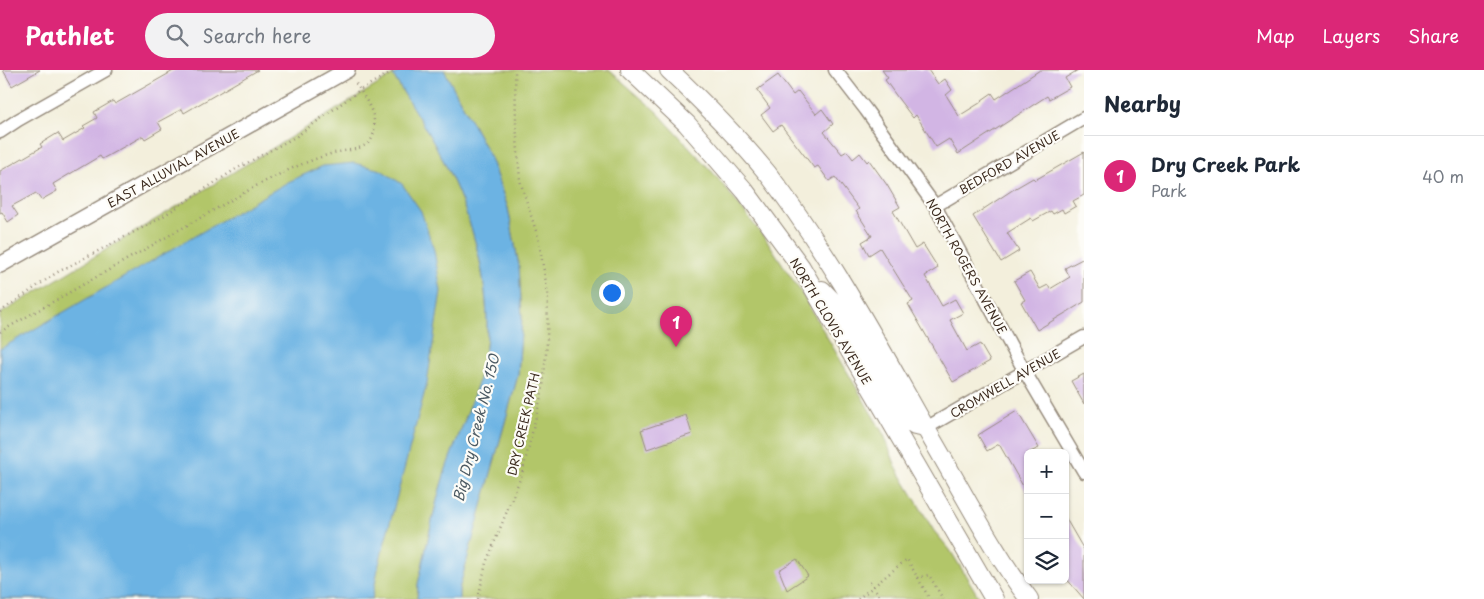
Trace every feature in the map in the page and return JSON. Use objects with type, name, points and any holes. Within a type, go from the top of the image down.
[{"type":"main road","name":"NORTH CLOVIS AVENUE","points":[[630,70],[687,124],[745,190],[801,267],[994,599]]},
{"type":"main road","points":[[669,70],[708,107],[767,174],[817,244],[854,302],[993,545],[1029,599]]},
{"type":"main road","points":[[801,267],[840,309],[906,420],[915,426],[926,428]]},
{"type":"street","points":[[0,132],[106,70]]},
{"type":"street","name":"NORTH ROGERS AVENUE","points":[[835,70],[866,110],[934,206],[1025,372],[1084,472]]},
{"type":"street","name":"EAST ALLUVIAL AVENUE","points":[[0,265],[349,73]]},
{"type":"street","name":"BEDFORD AVENUE","points":[[934,206],[1084,118]]},
{"type":"street","name":"CROMWELL AVENUE","points":[[926,428],[1084,337]]},
{"type":"path","points":[[0,312],[56,273],[157,220],[236,169],[297,136],[360,90],[395,70]]},
{"type":"path","name":"DRY CREEK PATH","points":[[478,599],[486,563],[522,474],[542,388],[547,342],[548,294],[538,238],[520,181],[515,70]]},
{"type":"path","points":[[0,332],[295,166],[333,153],[364,146],[371,140],[375,123],[372,111],[349,73]]},
{"type":"path","points":[[858,599],[907,559],[928,598]]},
{"type":"path","points":[[917,578],[929,575],[943,599]]},
{"type":"path","points":[[870,582],[882,599]]},
{"type":"green space","points":[[444,70],[609,70],[657,112],[715,175],[768,242],[802,294],[884,435],[896,467],[934,531],[950,550],[980,599],[459,599],[459,589],[518,375],[522,318],[519,266],[508,208],[489,155]]},
{"type":"green space","points":[[393,75],[437,149],[466,212],[482,271],[487,311],[486,348],[483,366],[446,469],[434,511],[418,584],[417,599],[0,599],[0,314]]},
{"type":"water","name":"Big Dry Creek No. 150","points":[[403,70],[444,70],[489,155],[508,208],[519,266],[522,318],[518,375],[459,589],[459,599],[417,599],[418,584],[434,511],[446,469],[483,366],[487,332],[485,291],[472,231],[450,174],[393,75]]},
{"type":"water","points":[[354,163],[381,170],[402,184],[421,211],[434,250],[441,291],[427,383],[379,564],[372,599],[0,599],[0,349],[288,182],[323,166]]},
{"type":"building","points":[[3,70],[40,70],[12,86]]},
{"type":"building","points":[[175,70],[258,70],[184,113],[182,109],[158,122],[162,129],[145,139],[143,136],[102,159],[100,156],[53,184],[57,191],[41,200],[36,193],[12,206],[18,215],[8,222],[2,212],[0,213],[0,171],[42,147],[40,144],[58,133],[63,141],[85,128],[83,126],[97,118],[94,112],[113,101],[115,104]]},
{"type":"building","points":[[882,70],[928,70],[938,84],[945,79],[952,90],[946,95],[959,116],[992,93],[996,99],[1040,70],[1078,70],[1065,78],[1070,87],[1049,99],[1047,96],[958,154],[949,139],[936,147],[916,115],[913,118],[885,80],[888,78]]},
{"type":"building","points":[[778,75],[793,95],[798,91],[816,114],[822,109],[833,124],[824,132],[842,154],[847,151],[853,159],[860,153],[867,162],[869,160],[900,207],[893,211],[915,249],[923,244],[938,268],[925,276],[942,306],[955,299],[963,313],[950,320],[967,351],[980,344],[990,361],[953,382],[908,304],[913,301],[880,248],[869,255],[862,242],[872,236],[856,211],[859,209],[835,177],[829,181],[818,166],[814,168],[781,125],[773,131],[761,115],[770,108],[757,90]]},
{"type":"building","points":[[1084,152],[1084,195],[1073,201],[1076,206],[1064,213],[1062,209],[1053,214],[1051,211],[1033,221],[1031,218],[1007,233],[1019,251],[1001,262],[973,216],[1033,178],[1035,180]]},
{"type":"building","points":[[1084,258],[1084,302],[1037,330],[1021,302],[1025,300],[1014,281],[1030,272],[1040,289],[1048,285],[1050,289],[1070,277],[1065,268]]},
{"type":"building","points":[[1084,374],[1084,404],[1071,381]]},
{"type":"building","points":[[1017,411],[1039,448],[1024,449],[1024,488],[999,444],[987,451],[978,435]]},
{"type":"building","points":[[686,415],[692,434],[647,449],[641,430]]},
{"type":"building","points":[[1069,524],[1084,550],[1084,599],[1069,582]]},
{"type":"building","points":[[797,559],[808,576],[787,590],[779,570]]},
{"type":"place","name":"Dry Creek Park","points":[[676,347]]}]
